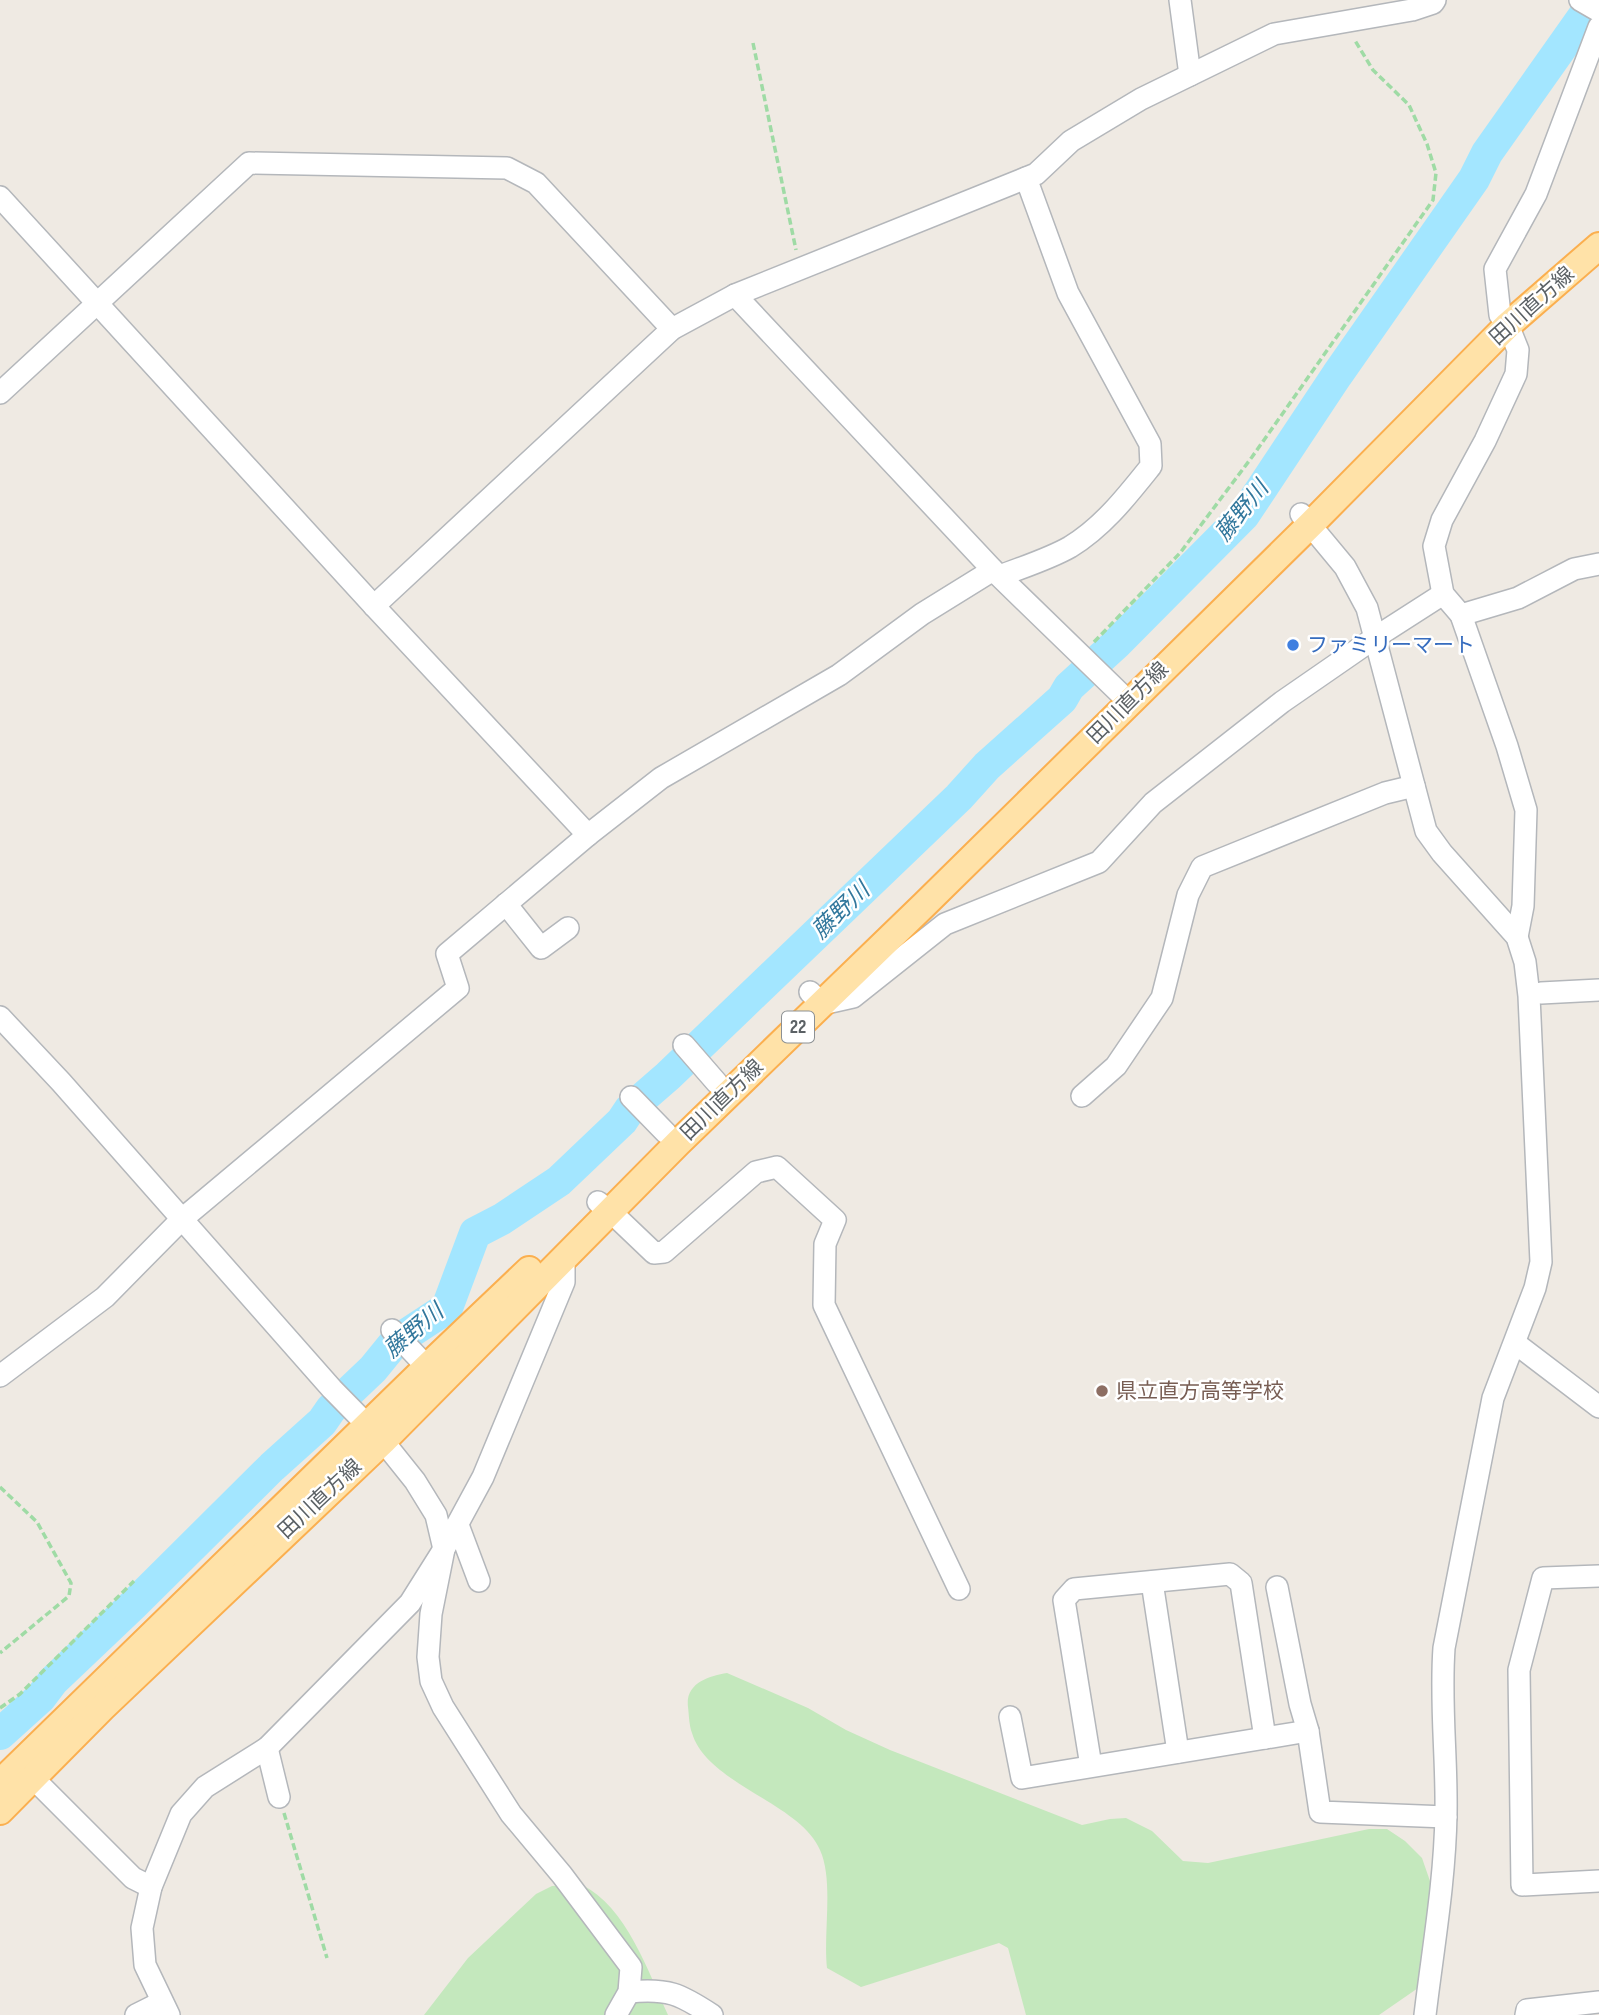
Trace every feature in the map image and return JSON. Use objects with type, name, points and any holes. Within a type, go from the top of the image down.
[{"type":"main road","name":"田川直方線","points":[[0,1811],[17,1775],[102,1707],[370,1428],[426,1366],[678,1143],[816,998],[1599,228]]},
{"type":"main road","name":"田川直方線","points":[[1504,320],[1599,246]]},
{"type":"main road","name":"田川直方線","points":[[370,1428],[564,1260],[665,1133],[717,1082],[816,998]]},
{"type":"street","points":[[1180,0],[1190,75]]},
{"type":"street","points":[[374,606],[672,330],[735,295],[1036,174],[1070,141],[1141,99],[1274,34],[1412,10],[1435,0]]},
{"type":"street","points":[[1580,0],[1599,11]]},
{"type":"street","points":[[1517,937],[1523,906],[1526,810],[1507,746],[1461,615],[1443,594],[1434,545],[1442,520],[1485,441],[1516,374],[1518,350],[1504,320],[1495,269],[1535,194],[1599,27]]},
{"type":"street","points":[[0,393],[248,163],[508,168],[536,183],[672,330]]},
{"type":"street","points":[[0,1376],[105,1297],[181,1220],[458,988],[447,954],[588,835],[661,778],[839,675],[922,614],[996,573],[1068,548],[1090,534],[1122,502],[1151,466],[1150,444],[1068,293],[1026,178]]},
{"type":"street","points":[[0,197],[374,606],[588,835]]},
{"type":"street","points":[[735,295],[996,573],[1122,695]]},
{"type":"street","points":[[1306,519],[1345,567],[1367,608],[1426,831],[1442,853],[1517,937],[1525,962],[1529,996],[1541,1262],[1535,1288],[1493,1398],[1444,1648],[1441,1688],[1445,1852],[1425,2015]]},
{"type":"street","points":[[1461,615],[1518,598],[1574,569],[1599,564]]},
{"type":"street","points":[[816,998],[853,997],[946,924],[1099,862],[1153,803],[1282,702],[1443,594]]},
{"type":"street","points":[[1082,1096],[1116,1066],[1163,998],[1188,895],[1202,867],[1385,793],[1414,786]]},
{"type":"street","points":[[506,904],[541,948],[568,928]]},
{"type":"street","points":[[1542,993],[1599,990]]},
{"type":"street","points":[[0,1017],[61,1082],[332,1389],[370,1428],[415,1481],[436,1515],[444,1549],[431,1614],[428,1657],[431,1681],[443,1707],[511,1814],[562,1875],[631,1967],[629,1992],[615,2015]]},
{"type":"street","points":[[684,1045],[717,1082]]},
{"type":"street","points":[[631,1097],[665,1133]]},
{"type":"street","points":[[604,1207],[654,1253],[664,1252],[755,1171],[777,1167],[835,1220],[825,1244],[824,1305],[959,1589]]},
{"type":"street","points":[[136,2015],[166,2008],[145,1965],[142,1928],[150,1887],[181,1814],[205,1787],[267,1748],[410,1603],[458,1525],[483,1477],[564,1282],[564,1260]]},
{"type":"street","points":[[392,1330],[426,1366]]},
{"type":"street","points":[[1515,1343],[1599,1406]]},
{"type":"street","points":[[458,1525],[479,1581]]},
{"type":"street","points":[[1091,1766],[1063,1600],[1074,1589],[1230,1574],[1241,1583],[1265,1738]]},
{"type":"street","points":[[1599,1576],[1543,1578],[1519,1670],[1522,1885],[1599,1881]]},
{"type":"street","points":[[1152,1582],[1178,1752]]},
{"type":"street","points":[[1277,1587],[1300,1704],[1308,1731],[1320,1812],[1446,1817]]},
{"type":"street","points":[[1010,1717],[1022,1778],[1308,1731]]},
{"type":"street","points":[[267,1748],[279,1797]]},
{"type":"street","points":[[17,1775],[133,1878],[150,1887]]},
{"type":"street","points":[[629,1992],[652,1990],[682,1996],[712,2015]]},
{"type":"street","points":[[1526,2015],[1527,2010],[1599,2002]]},
{"type":"path","points":[[1081,655],[1180,553],[1252,457],[1433,200],[1436,173],[1427,144],[1409,105],[1373,70],[1355,43],[1349,20]]},
{"type":"path","points":[[753,44],[800,269]]},
{"type":"path","points":[[0,1487],[37,1522],[71,1583],[69,1596],[0,1653]]},
{"type":"path","points":[[0,1708],[20,1694],[134,1581]]},
{"type":"path","points":[[279,1797],[327,1958]]},
{"type":"green space","points":[[727,1673],[808,1708],[846,1730],[890,1750],[1082,1825],[1126,1818],[1152,1831],[1183,1861],[1208,1863],[1369,1829],[1387,1829],[1405,1841],[1422,1858],[1431,1884],[1435,1911],[1421,1986],[1379,2015],[1026,2015],[1008,1948],[999,1943],[861,1987],[827,1968],[826,1877],[820,1850],[794,1819],[716,1766],[701,1751],[692,1733],[688,1707],[690,1692],[700,1682]]},
{"type":"green space","points":[[582,1885],[598,1895],[624,1924],[668,2015],[424,2015],[468,1958],[536,1894],[552,1886]]},
{"type":"waterway","name":"藤野川","points":[[0,1734],[41,1697],[53,1681],[272,1467],[322,1422],[331,1409],[373,1369],[395,1342],[447,1308],[475,1233],[502,1219],[559,1181],[622,1121],[630,1109],[668,1076],[959,797],[987,766],[1062,699],[1069,687],[1116,644],[1244,515],[1337,375],[1474,179],[1487,153],[1595,0]]},
{"type":"place","name":"ファミリーマート","points":[[1293,645]]},
{"type":"place","name":"県立直方高等学校","points":[[1102,1391]]}]
